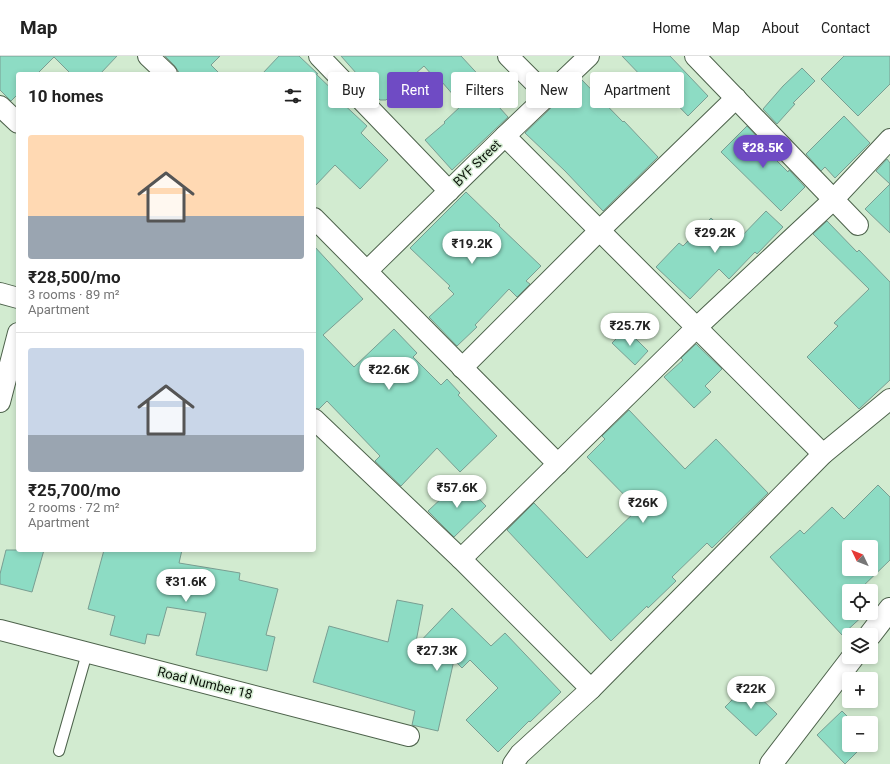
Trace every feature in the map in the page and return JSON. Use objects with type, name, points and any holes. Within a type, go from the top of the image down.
[{"type":"street","points":[[148,56],[164,72]]},
{"type":"street","points":[[319,56],[449,191]]},
{"type":"street","points":[[508,56],[526,74]]},
{"type":"street","name":"BYF Street","points":[[572,72],[589,56]]},
{"type":"street","points":[[695,56],[858,225]]},
{"type":"street","points":[[462,368],[599,231],[736,98]]},
{"type":"street","points":[[0,106],[16,121]]},
{"type":"street","name":"BYF Street","points":[[367,271],[534,108]]},
{"type":"street","points":[[505,136],[823,454]]},
{"type":"street","points":[[462,559],[696,328],[833,200],[890,139]]},
{"type":"street","points":[[316,220],[558,464]]},
{"type":"street","points":[[0,293],[16,297]]},
{"type":"street","points":[[0,402],[16,341]]},
{"type":"street","points":[[521,761],[591,688],[823,454],[890,398]]},
{"type":"street","points":[[316,420],[462,559],[591,688]]},
{"type":"street","points":[[875,628],[890,609]]},
{"type":"street","name":"Road Number 18","points":[[0,630],[409,736]]},
{"type":"street","points":[[771,764],[848,664]]},
{"type":"lane","points":[[59,751],[87,653]]},
{"type":"building","points":[[0,56],[117,56],[102,72],[69,72],[54,57],[39,72],[16,72],[16,96],[11,101],[0,90]]},
{"type":"building","points":[[165,56],[220,56],[211,65],[218,72],[179,72]]},
{"type":"building","points":[[279,56],[299,56],[316,72],[264,72]]},
{"type":"building","points":[[341,56],[461,56],[476,72],[451,72],[451,92],[443,83],[443,72],[429,72],[424,66],[417,72],[387,72],[387,99],[380,100],[379,72],[355,72]]},
{"type":"building","points":[[622,56],[670,56],[708,96],[688,116],[680,108],[684,108],[684,72],[637,72]]},
{"type":"building","points":[[844,56],[890,56],[890,84],[858,116],[821,79]]},
{"type":"building","points":[[802,68],[815,81],[793,103],[795,104],[777,124],[763,109],[783,86]]},
{"type":"building","points":[[316,74],[328,86],[328,108],[348,108],[367,126],[361,133],[388,160],[360,189],[335,165],[316,185]]},
{"type":"building","points":[[582,80],[590,88],[590,108],[609,108],[623,122],[624,121],[658,157],[603,211],[565,171],[525,133],[551,108],[582,108]]},
{"type":"building","points":[[459,108],[500,108],[508,117],[452,170],[425,140],[445,123],[444,122]]},
{"type":"building","points":[[844,116],[870,143],[835,178],[825,167],[821,171],[806,154]]},
{"type":"building","points":[[747,126],[761,141],[759,143],[788,172],[789,170],[805,187],[781,211],[721,152]]},
{"type":"building","points":[[887,159],[890,163],[890,184],[876,171]]},
{"type":"building","points":[[890,184],[890,233],[865,209]]},
{"type":"building","points":[[466,192],[541,266],[526,281],[530,284],[517,297],[509,289],[475,325],[477,327],[457,346],[429,317],[454,294],[448,288],[450,286],[410,248]]},
{"type":"building","points":[[766,211],[783,227],[757,254],[755,252],[729,279],[719,269],[690,299],[656,267],[679,243],[683,246],[711,218],[736,242]]},
{"type":"building","points":[[827,221],[857,252],[859,250],[890,282],[890,380],[859,409],[807,357],[838,326],[834,323],[869,289],[813,234]]},
{"type":"building","points":[[316,248],[363,299],[323,335],[354,367],[394,329],[417,353],[413,357],[441,385],[447,379],[460,393],[458,395],[497,436],[460,472],[437,448],[401,486],[375,461],[380,456],[327,401],[319,409],[316,408]]},
{"type":"building","points":[[626,329],[648,351],[635,365],[612,343]]},
{"type":"building","points":[[696,344],[722,369],[705,386],[711,392],[694,408],[664,377],[683,360],[681,358]]},
{"type":"building","points":[[629,410],[685,469],[716,439],[768,493],[712,548],[707,543],[672,577],[676,581],[648,608],[647,606],[611,641],[507,530],[534,503],[587,558],[638,509],[587,457],[605,439],[602,436]]},
{"type":"building","points":[[461,480],[486,506],[454,537],[428,511]]},
{"type":"building","points":[[878,485],[890,497],[890,560],[878,572],[878,540],[842,540],[842,576],[873,576],[865,584],[842,584],[842,620],[858,620],[850,628],[842,628],[842,635],[770,557],[800,530],[804,534],[832,507],[844,519]]},
{"type":"building","points":[[6,550],[16,550],[16,552],[43,552],[32,592],[0,584],[0,574]]},
{"type":"building","points":[[103,552],[182,552],[179,563],[240,573],[239,580],[278,589],[266,635],[275,637],[267,671],[196,655],[206,613],[167,607],[159,636],[147,634],[145,644],[110,635],[115,616],[88,609]]},
{"type":"building","points":[[397,600],[423,605],[415,647],[452,608],[491,646],[505,633],[561,692],[498,752],[466,720],[498,688],[470,660],[462,668],[454,660],[438,731],[412,725],[415,711],[313,682],[329,626],[388,642]]},
{"type":"building","points":[[747,685],[777,714],[756,736],[725,707]]},
{"type":"building","points":[[842,711],[847,716],[842,716],[842,752],[857,752],[845,764],[817,735]]}]
